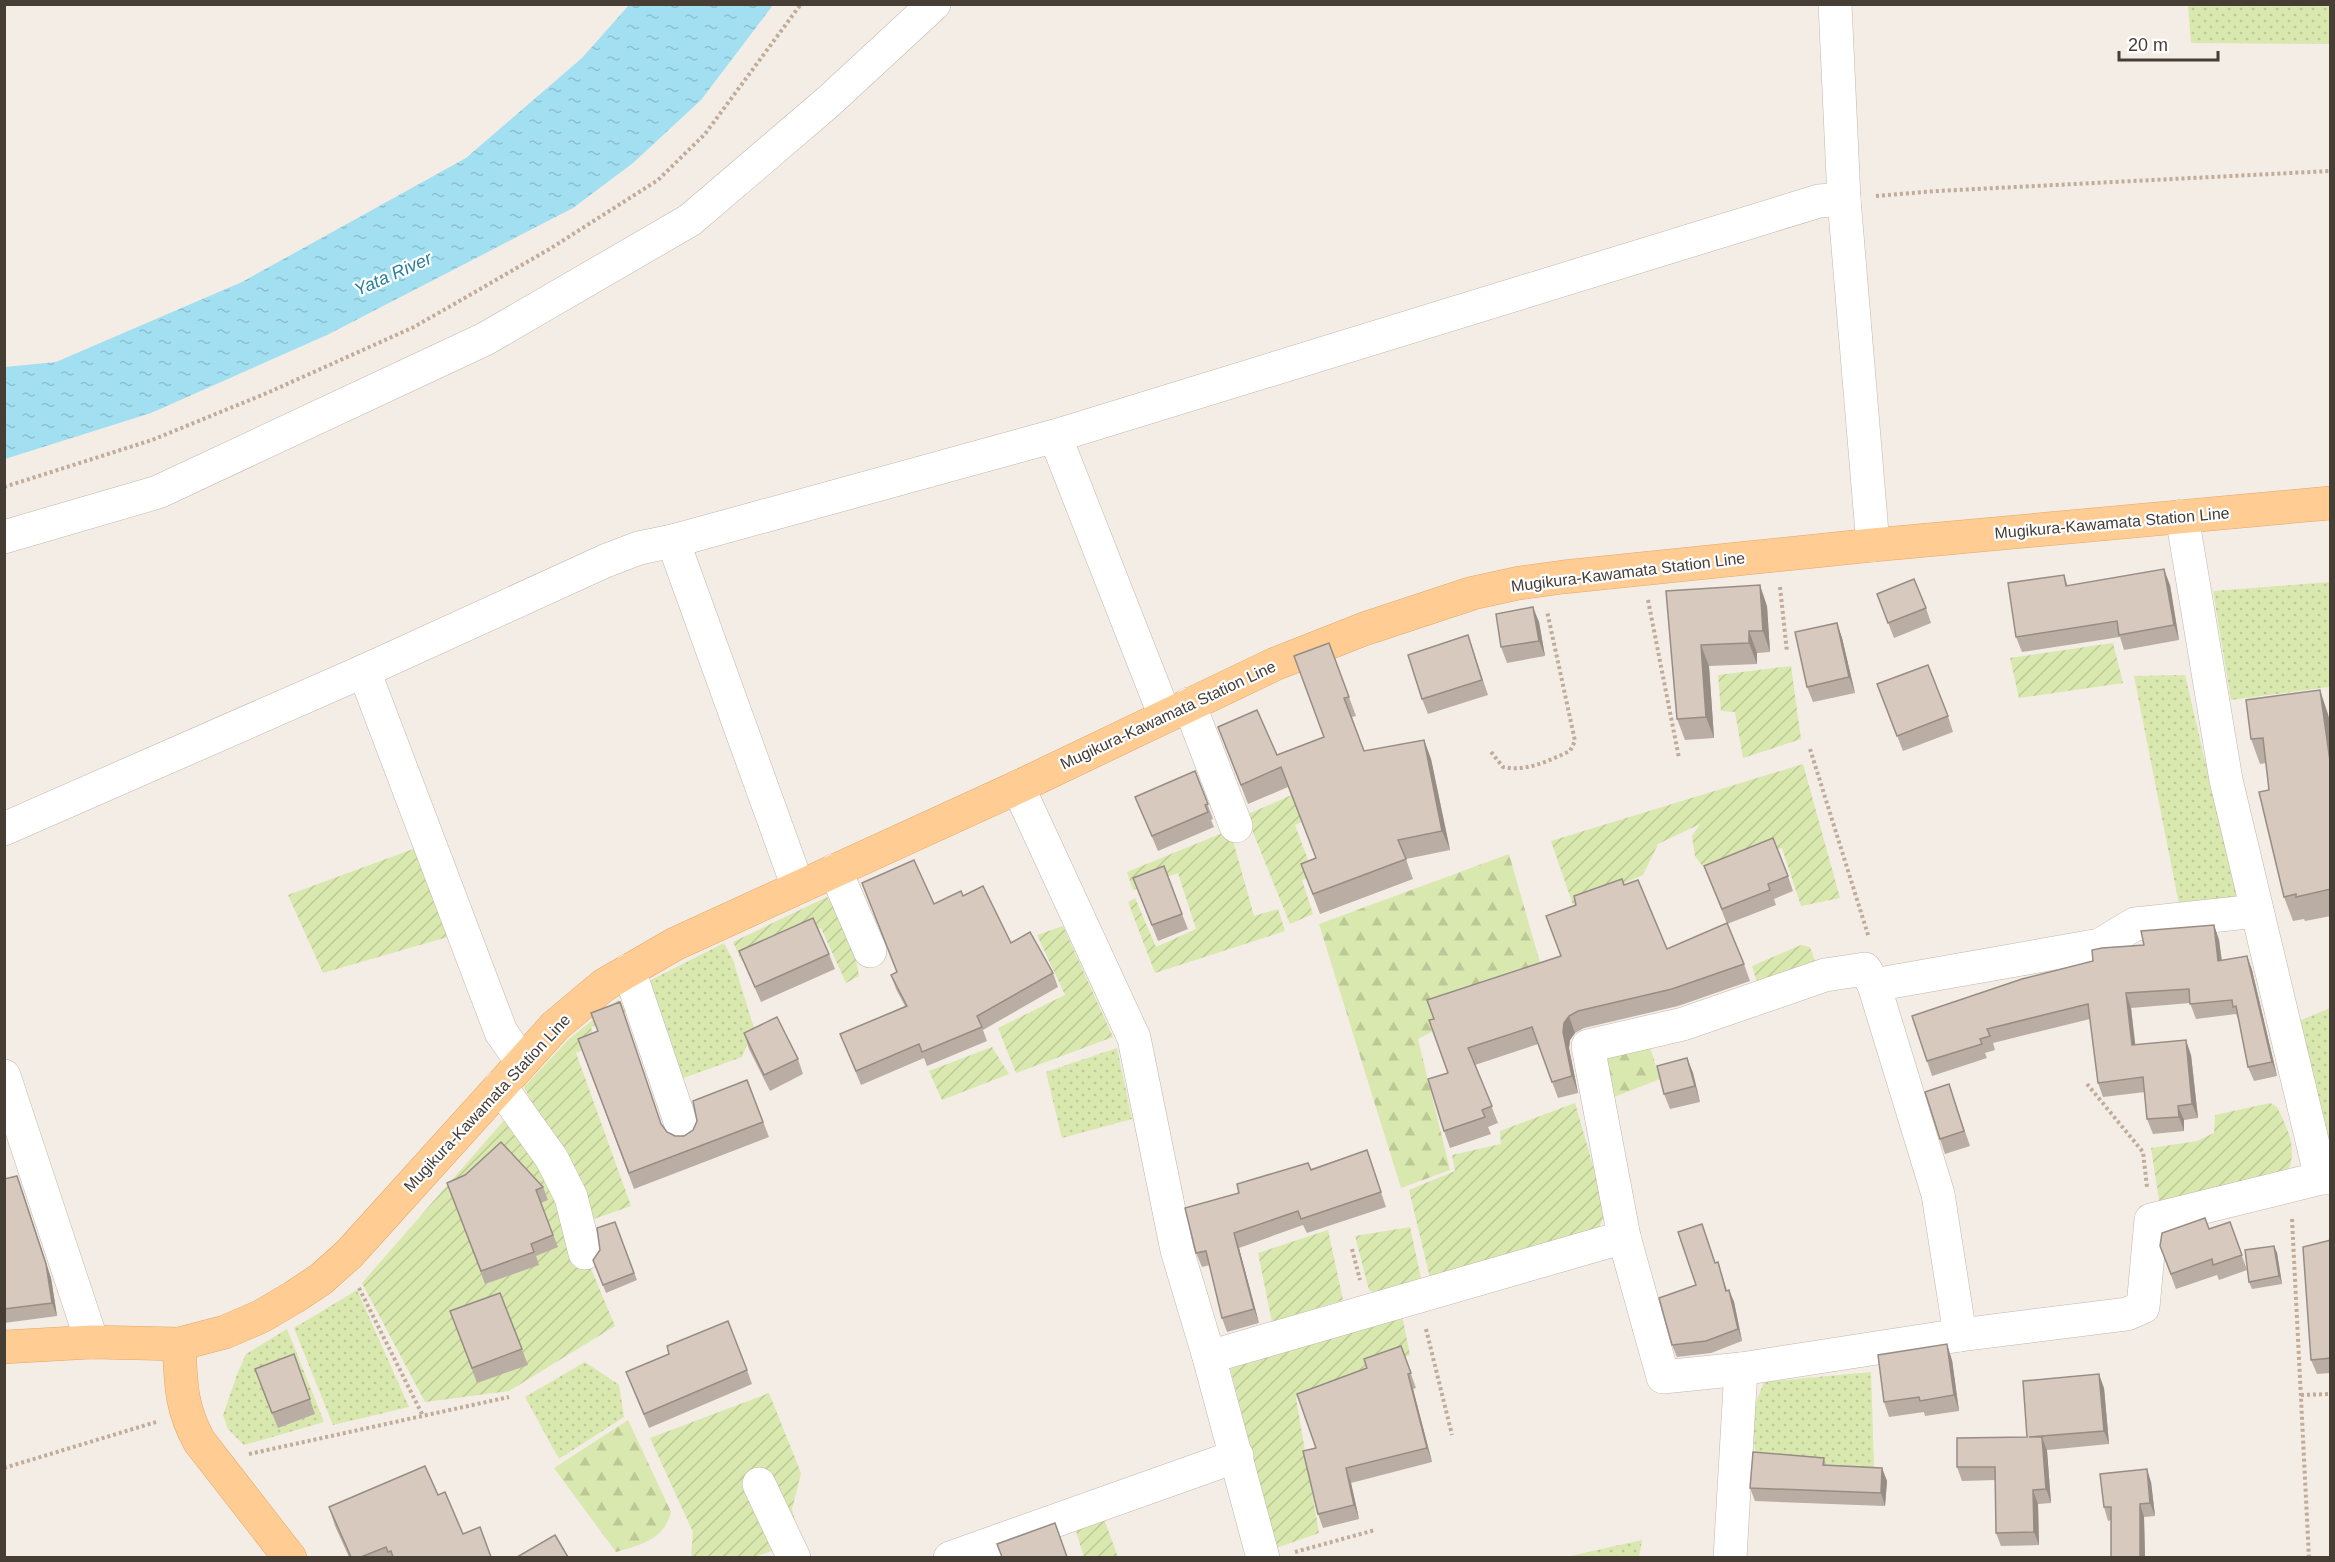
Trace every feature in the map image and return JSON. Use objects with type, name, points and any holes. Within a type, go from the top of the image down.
[{"type":"main road","name":"Mugikura-Kawamata Station Line","points":[[4,1347],[92,1342],[179,1344],[225,1332],[262,1316],[321,1279],[349,1254],[555,1026],[604,985],[675,944],[1018,787],[1275,664],[1420,609],[1473,593],[1563,577],[1872,545],[2331,503]]},
{"type":"main road","points":[[179,1344],[182,1400],[189,1422],[200,1441],[290,1557]]},
{"type":"street","points":[[4,537],[158,492],[485,339],[690,220],[828,102],[934,4]]},
{"type":"street","points":[[1835,4],[1844,199],[1872,545]]},
{"type":"street","points":[[4,829],[639,548],[673,541],[1055,436],[1819,201],[1844,199]]},
{"type":"street","points":[[1055,436],[1177,710],[1236,826]]},
{"type":"street","points":[[1960,1335],[1938,1194],[1879,985],[1865,969],[1825,975],[1683,1024],[1588,1046],[1624,1238],[1663,1377],[1741,1369],[1960,1335],[2127,1314],[2144,1307],[2151,1220],[2314,1180],[2257,911],[2226,780],[2182,516]]},
{"type":"street","points":[[673,541],[798,887]]},
{"type":"street","points":[[364,670],[501,1032],[522,1062]]},
{"type":"street","points":[[1018,787],[1134,1038],[1177,1250],[1237,1456],[1275,1556]]},
{"type":"street","points":[[835,870],[870,951]]},
{"type":"street","points":[[1879,985],[2100,945],[2135,924],[2257,911]]},
{"type":"street","points":[[629,970],[684,1133]]},
{"type":"street","points":[[4,1076],[92,1342]]},
{"type":"street","points":[[500,1086],[556,1169],[571,1197],[585,1253]]},
{"type":"street","points":[[1209,1357],[1624,1238]]},
{"type":"street","points":[[1730,1557],[1741,1369]]},
{"type":"street","points":[[950,1557],[1237,1456]]},
{"type":"street","points":[[759,1484],[788,1540],[794,1557]]},
{"type":"path","points":[[4,487],[152,441],[267,393],[414,327],[548,250],[658,180],[705,134],[801,4]]},
{"type":"path","points":[[1844,199],[1937,190],[2331,171]]},
{"type":"path","points":[[1779,580],[1787,652]]},
{"type":"path","points":[[1647,593],[1679,758]]},
{"type":"path","points":[[1491,752],[1503,767],[1515,769],[1542,763],[1570,751],[1575,741],[1545,604]]},
{"type":"path","points":[[1810,749],[1879,985]]},
{"type":"path","points":[[2087,1084],[2143,1152],[2151,1220]]},
{"type":"path","points":[[2309,1557],[2301,1395],[2314,1180]]},
{"type":"path","points":[[356,1281],[423,1416]]},
{"type":"path","points":[[1418,1297],[1452,1435]]},
{"type":"path","points":[[2301,1395],[2331,1394]]},
{"type":"path","points":[[243,1455],[509,1397]]},
{"type":"path","points":[[4,1468],[163,1420]]},
{"type":"path","points":[[1275,1556],[1375,1530]]},
{"type":"green space","points":[[2188,5],[2330,5],[2330,44],[2191,43]]},
{"type":"green space","points":[[2330,582],[2330,687],[2231,700],[2213,591]]},
{"type":"green space","points":[[2113,643],[2123,683],[2019,698],[2010,658]]},
{"type":"green space","points":[[1791,666],[1801,739],[1743,758],[1735,712],[1721,711],[1718,675]]},
{"type":"green space","points":[[2185,675],[2237,898],[2180,909],[2134,676]]},
{"type":"green space","points":[[1803,764],[1840,898],[1801,906],[1782,848],[1756,854],[1726,866],[1703,867],[1695,856],[1692,836],[1700,824],[1658,844],[1643,875],[1573,905],[1551,841]]},
{"type":"green space","points":[[1310,787],[1320,814],[1295,825],[1314,876],[1302,880],[1313,914],[1290,924],[1246,815]]},
{"type":"green space","points":[[1230,830],[1254,916],[1278,909],[1285,931],[1155,973],[1128,902],[1135,898],[1156,947],[1196,929],[1178,873],[1133,890],[1127,872]]},
{"type":"green space","points":[[416,848],[451,936],[323,973],[288,895]]},
{"type":"green space","points":[[1509,854],[1543,973],[1418,1039],[1450,1170],[1401,1188],[1319,924]]},
{"type":"green space","points":[[827,897],[839,914],[848,934],[859,976],[846,983],[821,928],[742,962],[733,942]]},
{"type":"green space","points":[[1063,926],[1113,1037],[1016,1073],[998,1028],[1065,995],[1037,935]]},
{"type":"green space","points":[[724,943],[733,960],[754,1028],[742,1057],[678,1080],[643,984]]},
{"type":"green space","points":[[1801,945],[1810,947],[1817,967],[1758,986],[1752,966]]},
{"type":"green space","points":[[618,1000],[628,1011],[591,1027],[595,1044],[576,1053],[631,1206],[594,1219],[524,1087],[569,1039]]},
{"type":"green space","points":[[2330,1008],[2330,1158],[2299,1021]]},
{"type":"green space","points":[[1649,1044],[1660,1079],[1609,1099],[1597,1057]]},
{"type":"green space","points":[[992,1047],[1009,1074],[942,1100],[929,1071]]},
{"type":"green space","points":[[1117,1048],[1132,1119],[1062,1138],[1046,1072]]},
{"type":"green space","points":[[1575,1103],[1606,1211],[1597,1232],[1430,1278],[1409,1190],[1455,1171],[1452,1155],[1501,1144],[1500,1131]]},
{"type":"green space","points":[[2270,1103],[2277,1107],[2290,1138],[2292,1154],[2288,1171],[2160,1207],[2151,1148],[2197,1141],[2214,1133],[2215,1115]]},
{"type":"green space","points":[[506,1118],[551,1173],[615,1326],[509,1391],[425,1402],[362,1283]]},
{"type":"green space","points":[[1410,1227],[1422,1283],[1377,1294],[1369,1290],[1355,1236]]},
{"type":"green space","points":[[1328,1230],[1343,1300],[1272,1322],[1258,1253]]},
{"type":"green space","points":[[357,1290],[409,1407],[333,1425],[294,1328]]},
{"type":"green space","points":[[1402,1315],[1410,1355],[1296,1398],[1319,1533],[1276,1548],[1230,1368]]},
{"type":"green space","points":[[287,1329],[324,1422],[244,1445],[228,1429],[223,1415],[238,1372],[246,1354]]},
{"type":"green space","points":[[585,1362],[619,1385],[624,1417],[559,1459],[525,1397]]},
{"type":"green space","points":[[1871,1372],[1874,1468],[1756,1462],[1752,1412],[1764,1382]]},
{"type":"green space","points":[[769,1393],[801,1473],[792,1509],[800,1541],[755,1557],[691,1557],[693,1532],[650,1438]]},
{"type":"green space","points":[[628,1420],[671,1512],[668,1521],[657,1535],[642,1544],[616,1552],[554,1468]]},
{"type":"green space","points":[[1104,1519],[1118,1557],[1084,1557],[1075,1528]]},
{"type":"green space","points":[[1642,1540],[1639,1557],[1566,1557]]},
{"type":"water","name":"Yata River","points":[[629,5],[773,5],[701,100],[633,163],[573,208],[327,335],[151,413],[5,459],[5,367],[56,362],[242,282],[466,158],[582,58]]},
{"type":"building","points":[[2164,569],[2174,625],[2119,635],[2117,621],[2016,637],[2008,583],[2064,575],[2066,586]]},
{"type":"building","points":[[1914,579],[1926,608],[1888,623],[1877,594]]},
{"type":"building","points":[[1760,585],[1763,631],[1749,631],[1749,643],[1701,645],[1706,717],[1677,719],[1666,591]]},
{"type":"building","points":[[1533,607],[1539,641],[1501,647],[1496,614]]},
{"type":"building","points":[[1837,623],[1849,677],[1807,687],[1795,632]]},
{"type":"building","points":[[1468,635],[1482,680],[1422,699],[1408,655]]},
{"type":"building","points":[[1329,643],[1349,697],[1344,698],[1364,751],[1424,740],[1442,831],[1398,840],[1406,859],[1313,894],[1301,864],[1316,858],[1281,767],[1241,785],[1218,727],[1257,710],[1277,755],[1324,737],[1294,656]]},
{"type":"building","points":[[1928,665],[1948,716],[1897,736],[1877,684]]},
{"type":"building","points":[[2320,690],[2331,768],[2331,889],[2296,897],[2296,894],[2284,897],[2259,792],[2269,790],[2263,738],[2251,739],[2246,700]]},
{"type":"building","points":[[1195,771],[1208,804],[1205,805],[1208,812],[1152,836],[1135,797]]},
{"type":"building","points":[[1773,838],[1788,876],[1768,884],[1770,890],[1722,909],[1704,866]]},
{"type":"building","points":[[914,860],[934,904],[961,891],[963,896],[983,886],[1011,943],[1030,932],[1053,973],[977,1016],[982,1027],[922,1052],[919,1044],[856,1071],[840,1034],[907,1006],[891,975],[897,972],[862,883]]},
{"type":"building","points":[[1164,866],[1182,914],[1152,925],[1133,878]]},
{"type":"building","points":[[1622,879],[1624,885],[1638,880],[1667,949],[1727,923],[1744,964],[1672,989],[1578,1011],[1569,1016],[1564,1023],[1563,1032],[1572,1076],[1552,1082],[1532,1027],[1468,1048],[1492,1106],[1482,1110],[1485,1117],[1444,1131],[1428,1079],[1448,1073],[1429,1020],[1434,1019],[1427,1000],[1561,956],[1546,916],[1576,905],[1574,896]]},
{"type":"building","points":[[813,918],[829,954],[755,987],[739,951]]},
{"type":"building","points":[[2214,925],[2218,961],[2247,956],[2272,1062],[2248,1067],[2236,1006],[2233,1007],[2232,1000],[2190,1004],[2189,989],[2126,993],[2132,1045],[2186,1040],[2192,1104],[2178,1106],[2179,1117],[2147,1119],[2143,1077],[2098,1083],[2088,1004],[1987,1029],[1990,1036],[1980,1039],[1982,1044],[1927,1061],[1912,1016],[2022,979],[2093,961],[2092,950],[2144,945],[2141,931]]},
{"type":"building","points":[[620,1002],[661,1124],[667,1132],[675,1136],[684,1136],[693,1130],[697,1121],[693,1101],[747,1080],[763,1122],[629,1173],[578,1039],[598,1031],[591,1013]]},
{"type":"building","points":[[777,1017],[798,1059],[764,1075],[744,1033]]},
{"type":"building","points":[[1687,1058],[1695,1086],[1664,1094],[1657,1066]]},
{"type":"building","points":[[1949,1084],[1964,1131],[1940,1139],[1925,1092]]},
{"type":"building","points":[[501,1142],[543,1187],[536,1190],[553,1235],[531,1244],[534,1252],[481,1271],[447,1183],[465,1175]]},
{"type":"building","points":[[1367,1150],[1381,1192],[1301,1219],[1298,1211],[1234,1233],[1254,1309],[1222,1318],[1206,1251],[1196,1253],[1185,1208],[1239,1193],[1237,1184],[1308,1163],[1311,1170]]},
{"type":"building","points":[[17,1176],[46,1264],[52,1303],[4,1309],[4,1179]]},
{"type":"building","points":[[2205,1218],[2209,1229],[2230,1222],[2242,1255],[2213,1265],[2212,1259],[2171,1274],[2160,1246],[2162,1233]]},
{"type":"building","points":[[615,1222],[634,1273],[603,1285],[593,1260],[600,1250],[597,1228]]},
{"type":"building","points":[[1702,1224],[1715,1263],[1718,1262],[1726,1291],[1729,1290],[1738,1329],[1706,1341],[1672,1345],[1659,1298],[1696,1285],[1678,1232]]},
{"type":"building","points":[[2331,1240],[2331,1358],[2311,1360],[2303,1247]]},
{"type":"building","points":[[2274,1246],[2279,1276],[2249,1282],[2245,1250]]},
{"type":"building","points":[[500,1293],[522,1349],[472,1368],[450,1311]]},
{"type":"building","points":[[728,1321],[747,1370],[644,1414],[626,1372],[669,1354],[667,1346]]},
{"type":"building","points":[[1947,1344],[1954,1395],[1920,1401],[1919,1397],[1884,1402],[1878,1355]]},
{"type":"building","points":[[1401,1346],[1411,1373],[1408,1374],[1427,1448],[1346,1468],[1354,1505],[1318,1514],[1303,1451],[1316,1448],[1297,1394],[1367,1368],[1364,1359]]},
{"type":"building","points":[[294,1354],[310,1399],[272,1413],[255,1369]]},
{"type":"building","points":[[2099,1374],[2104,1431],[2029,1437],[2042,1437],[2046,1489],[2033,1490],[2034,1532],[1996,1533],[1995,1467],[1957,1467],[1957,1438],[2027,1437],[2023,1381]]},
{"type":"building","points":[[1753,1452],[1824,1458],[1823,1465],[1882,1468],[1881,1493],[1750,1488]]},
{"type":"building","points":[[425,1466],[438,1495],[445,1492],[463,1534],[480,1527],[491,1557],[393,1557],[391,1551],[388,1552],[386,1547],[361,1557],[351,1557],[329,1507]]},
{"type":"building","points":[[2147,1469],[2150,1503],[2140,1504],[2140,1557],[2111,1557],[2111,1507],[2104,1507],[2100,1474]]},
{"type":"building","points":[[1055,1523],[1067,1557],[1002,1557],[997,1544]]},
{"type":"building","points":[[555,1535],[568,1557],[517,1557]]}]
